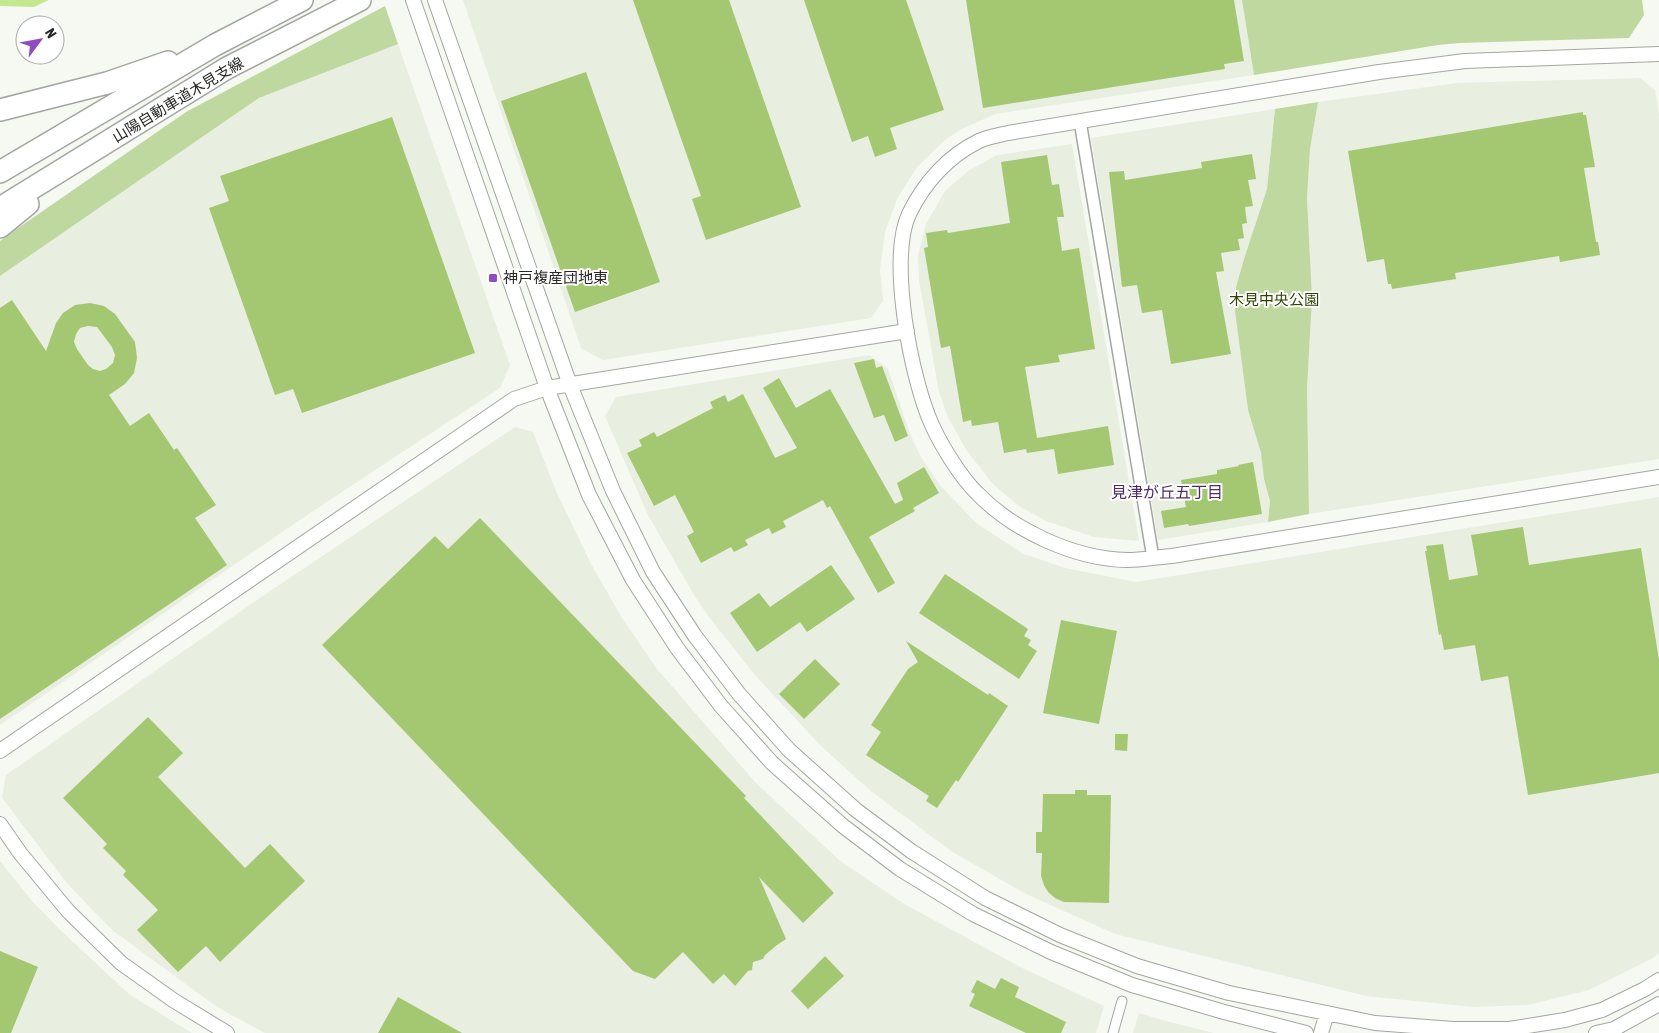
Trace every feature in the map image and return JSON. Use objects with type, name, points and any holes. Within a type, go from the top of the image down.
[{"type":"highway","name":"山陽自動車道木見支線","points":[[0,172],[215,45],[302,0]]},
{"type":"highway","name":"山陽自動車道木見支線","points":[[0,208],[227,68],[360,0]]},
{"type":"highway","points":[[0,110],[107,83],[215,45]]},
{"type":"highway","points":[[0,227],[91,152]]},
{"type":"street","points":[[413,0],[547,388],[589,495],[633,580],[677,648],[721,706],[772,763],[843,826],[900,869],[973,914],[1051,952],[1132,985],[1224,1012],[1306,1033]]},
{"type":"street","points":[[435,0],[570,385],[613,491],[653,572],[695,636],[739,694],[783,743],[856,810],[911,850],[985,898],[1060,935],[1137,966],[1229,993],[1375,1023],[1453,1029],[1509,1029],[1565,1020],[1602,1010],[1659,980]]},
{"type":"street","points":[[1659,54],[1465,60],[1370,73],[1008,133],[980,140],[949,160],[925,186],[909,215],[900,248],[901,283],[907,331],[916,377],[931,424],[949,457],[977,494],[1006,517],[1042,538],[1085,555],[1127,560],[1172,556],[1659,477]]},
{"type":"street","points":[[1080,121],[1153,558]]},
{"type":"street","points":[[0,751],[514,399],[547,388],[907,331]]},
{"type":"street","points":[[0,824],[20,853],[68,912],[121,963],[174,1000],[227,1033]]},
{"type":"street","points":[[1113,1033],[1122,1001]]},
{"type":"street","points":[[1596,1033],[1614,1029],[1659,1004]]},
{"type":"street","points":[[1321,1033],[1327,1013]]},
{"type":"shaded area","points":[[0,0],[49,0],[34,7],[0,6]]},
{"type":"shaded area","points":[[463,0],[1242,0],[1254,75],[995,114],[960,130],[946,139],[917,167],[897,199],[885,232],[880,270],[883,301],[871,318],[603,360],[581,348]]},
{"type":"shaded area","points":[[398,44],[510,365],[500,388],[316,509],[0,725],[0,276],[259,98]]},
{"type":"shaded area","points":[[1640,78],[1655,90],[1659,115],[1659,459],[1309,514],[1307,389],[1312,298],[1307,198],[1310,149],[1318,102],[1457,83]]},
{"type":"shaded area","points":[[1275,109],[1267,189],[1236,287],[1235,311],[1248,410],[1261,453],[1264,479],[1270,501],[1268,522],[1158,540],[1091,138]]},
{"type":"shaded area","points":[[1072,144],[1139,541],[1094,537],[1046,521],[1019,506],[993,484],[967,451],[948,417],[939,392],[919,280],[918,256],[926,224],[945,191],[968,171],[997,155]]},
{"type":"shaded area","points":[[869,355],[888,369],[910,434],[921,457],[940,485],[976,523],[1024,554],[1065,568],[1136,582],[1659,497],[1659,953],[1653,958],[1589,990],[1528,1005],[1473,1007],[1366,996],[1115,934],[1026,894],[951,851],[872,792],[821,746],[754,674],[709,617],[694,595],[648,515],[605,416],[616,397]]},
{"type":"shaded area","points":[[515,427],[533,432],[556,491],[591,564],[622,618],[657,669],[755,782],[839,860],[906,905],[1022,968],[1104,1006],[1096,1033],[265,1033],[217,1007],[112,930],[67,883],[2,798],[6,775],[254,602]]},
{"type":"shaded area","points":[[0,861],[32,901],[57,927],[130,995],[192,1033],[0,1033]]},
{"type":"shaded area","points":[[1139,1013],[1166,1021],[1214,1033],[1133,1033]]},
{"type":"green space","points":[[1242,0],[1642,0],[1644,15],[1629,38],[1438,45],[1254,75]]},
{"type":"green space","points":[[385,6],[398,44],[259,98],[0,276],[0,241],[8,235],[186,112]]},
{"type":"green space","name":"木見中央公園","points":[[1318,102],[1310,149],[1307,198],[1312,298],[1307,389],[1309,514],[1268,522],[1270,501],[1264,479],[1261,453],[1248,410],[1235,311],[1236,287],[1267,189],[1275,109]]},
{"type":"building","points":[[633,0],[729,0],[801,207],[706,240],[692,199],[701,196]]},
{"type":"building","points":[[804,0],[906,0],[944,110],[890,128],[897,149],[875,157],[868,136],[852,142]]},
{"type":"building","points":[[966,0],[1234,0],[1244,61],[1224,64],[1225,69],[983,108]]},
{"type":"building","points":[[586,72],[660,282],[575,312],[501,101]]},
{"type":"building","points":[[1583,112],[1583,115],[1586,115],[1595,167],[1584,168],[1596,242],[1598,242],[1600,255],[1560,262],[1559,256],[1455,273],[1456,279],[1392,289],[1391,284],[1388,284],[1384,259],[1367,262],[1348,151]]},
{"type":"building","points":[[392,117],[475,353],[302,413],[293,389],[275,395],[209,208],[229,201],[220,176]]},
{"type":"building","points":[[1252,154],[1256,179],[1248,180],[1253,206],[1245,207],[1247,223],[1242,224],[1244,238],[1238,239],[1240,250],[1221,253],[1224,271],[1216,272],[1231,354],[1171,364],[1162,310],[1142,313],[1137,285],[1122,287],[1109,172],[1124,171],[1125,180],[1202,168],[1201,162]]},
{"type":"building","points":[[1047,155],[1052,185],[1059,184],[1064,217],[1057,217],[1062,251],[1079,248],[1095,349],[1058,355],[1060,362],[1025,367],[1037,438],[1108,426],[1114,465],[1058,474],[1054,449],[1027,453],[1026,449],[1004,453],[998,422],[972,426],[971,420],[963,422],[950,346],[941,348],[924,248],[928,247],[926,233],[947,230],[948,233],[1010,223],[1001,162]]},
{"type":"building","points":[[12,300],[46,351],[56,323],[63,313],[75,305],[90,303],[104,306],[115,314],[135,342],[137,358],[134,373],[125,384],[109,395],[130,426],[149,413],[174,450],[177,448],[216,505],[195,518],[227,565],[0,719],[0,308]],"holes":[[[88,326],[97,327],[112,347],[115,355],[113,363],[100,371],[88,365],[74,342],[80,328]]]},
{"type":"building","points":[[874,359],[876,368],[882,366],[908,436],[895,442],[884,415],[874,418],[854,363]]},
{"type":"building","points":[[779,378],[796,408],[830,389],[895,504],[903,500],[897,483],[924,467],[939,493],[913,508],[915,511],[869,537],[895,583],[878,593],[830,506],[827,508],[823,500],[783,521],[786,527],[772,534],[769,528],[745,540],[748,545],[734,552],[731,547],[701,563],[687,536],[694,532],[675,495],[654,506],[627,453],[642,446],[639,440],[654,432],[657,437],[713,408],[710,402],[725,395],[728,402],[743,394],[775,458],[797,448],[763,388]]},
{"type":"building","points":[[1253,462],[1262,514],[1189,526],[1188,524],[1164,528],[1161,511],[1186,507],[1181,480],[1217,474],[1217,470]]},
{"type":"building","points":[[480,518],[746,796],[744,798],[834,893],[803,923],[759,877],[786,939],[765,955],[763,959],[753,962],[752,970],[748,971],[735,986],[724,974],[713,984],[683,952],[655,979],[633,971],[322,645],[435,536],[448,549]]},
{"type":"building","points":[[1523,527],[1529,565],[1641,548],[1659,660],[1659,773],[1528,795],[1508,676],[1481,681],[1475,645],[1444,650],[1441,634],[1439,635],[1425,551],[1427,551],[1426,546],[1443,544],[1449,580],[1478,575],[1471,535]]},
{"type":"building","points":[[831,565],[855,599],[807,632],[800,622],[757,652],[730,613],[759,593],[770,607]]},
{"type":"building","points":[[945,574],[1028,629],[1024,636],[1031,640],[1028,645],[1037,651],[1019,679],[919,613]]},
{"type":"building","points":[[1061,620],[1117,631],[1099,724],[1043,713]]},
{"type":"building","points":[[906,641],[1008,706],[958,782],[956,780],[937,808],[926,801],[929,796],[866,755],[881,732],[871,725],[908,669],[918,662]]},
{"type":"building","points":[[815,659],[840,684],[804,719],[779,694]]},
{"type":"building","points":[[148,717],[183,753],[158,777],[245,868],[270,844],[305,881],[220,962],[206,946],[178,972],[137,930],[158,910],[123,875],[126,871],[103,848],[107,844],[63,798]]},
{"type":"building","points":[[1115,734],[1128,734],[1127,751],[1115,750]]},
{"type":"building","points":[[1075,790],[1087,790],[1087,795],[1111,795],[1109,903],[1064,902],[1048,892],[1041,876],[1042,853],[1036,853],[1036,832],[1042,832],[1043,794],[1075,794]]},
{"type":"building","points":[[0,951],[38,967],[11,1033],[0,1033]]},
{"type":"building","points":[[825,956],[844,976],[808,1009],[791,991]]},
{"type":"building","points":[[1001,978],[1019,987],[1015,997],[1066,1022],[1061,1033],[1026,1033],[969,1006],[975,994],[971,992],[977,980],[995,989]]},
{"type":"building","points":[[398,997],[462,1033],[378,1033]]},
{"type":"place","name":"神戸複産団地東","points":[[493,278]]},
{"type":"district","name":"見津が丘五丁目","points":[[1167,492]]}]
